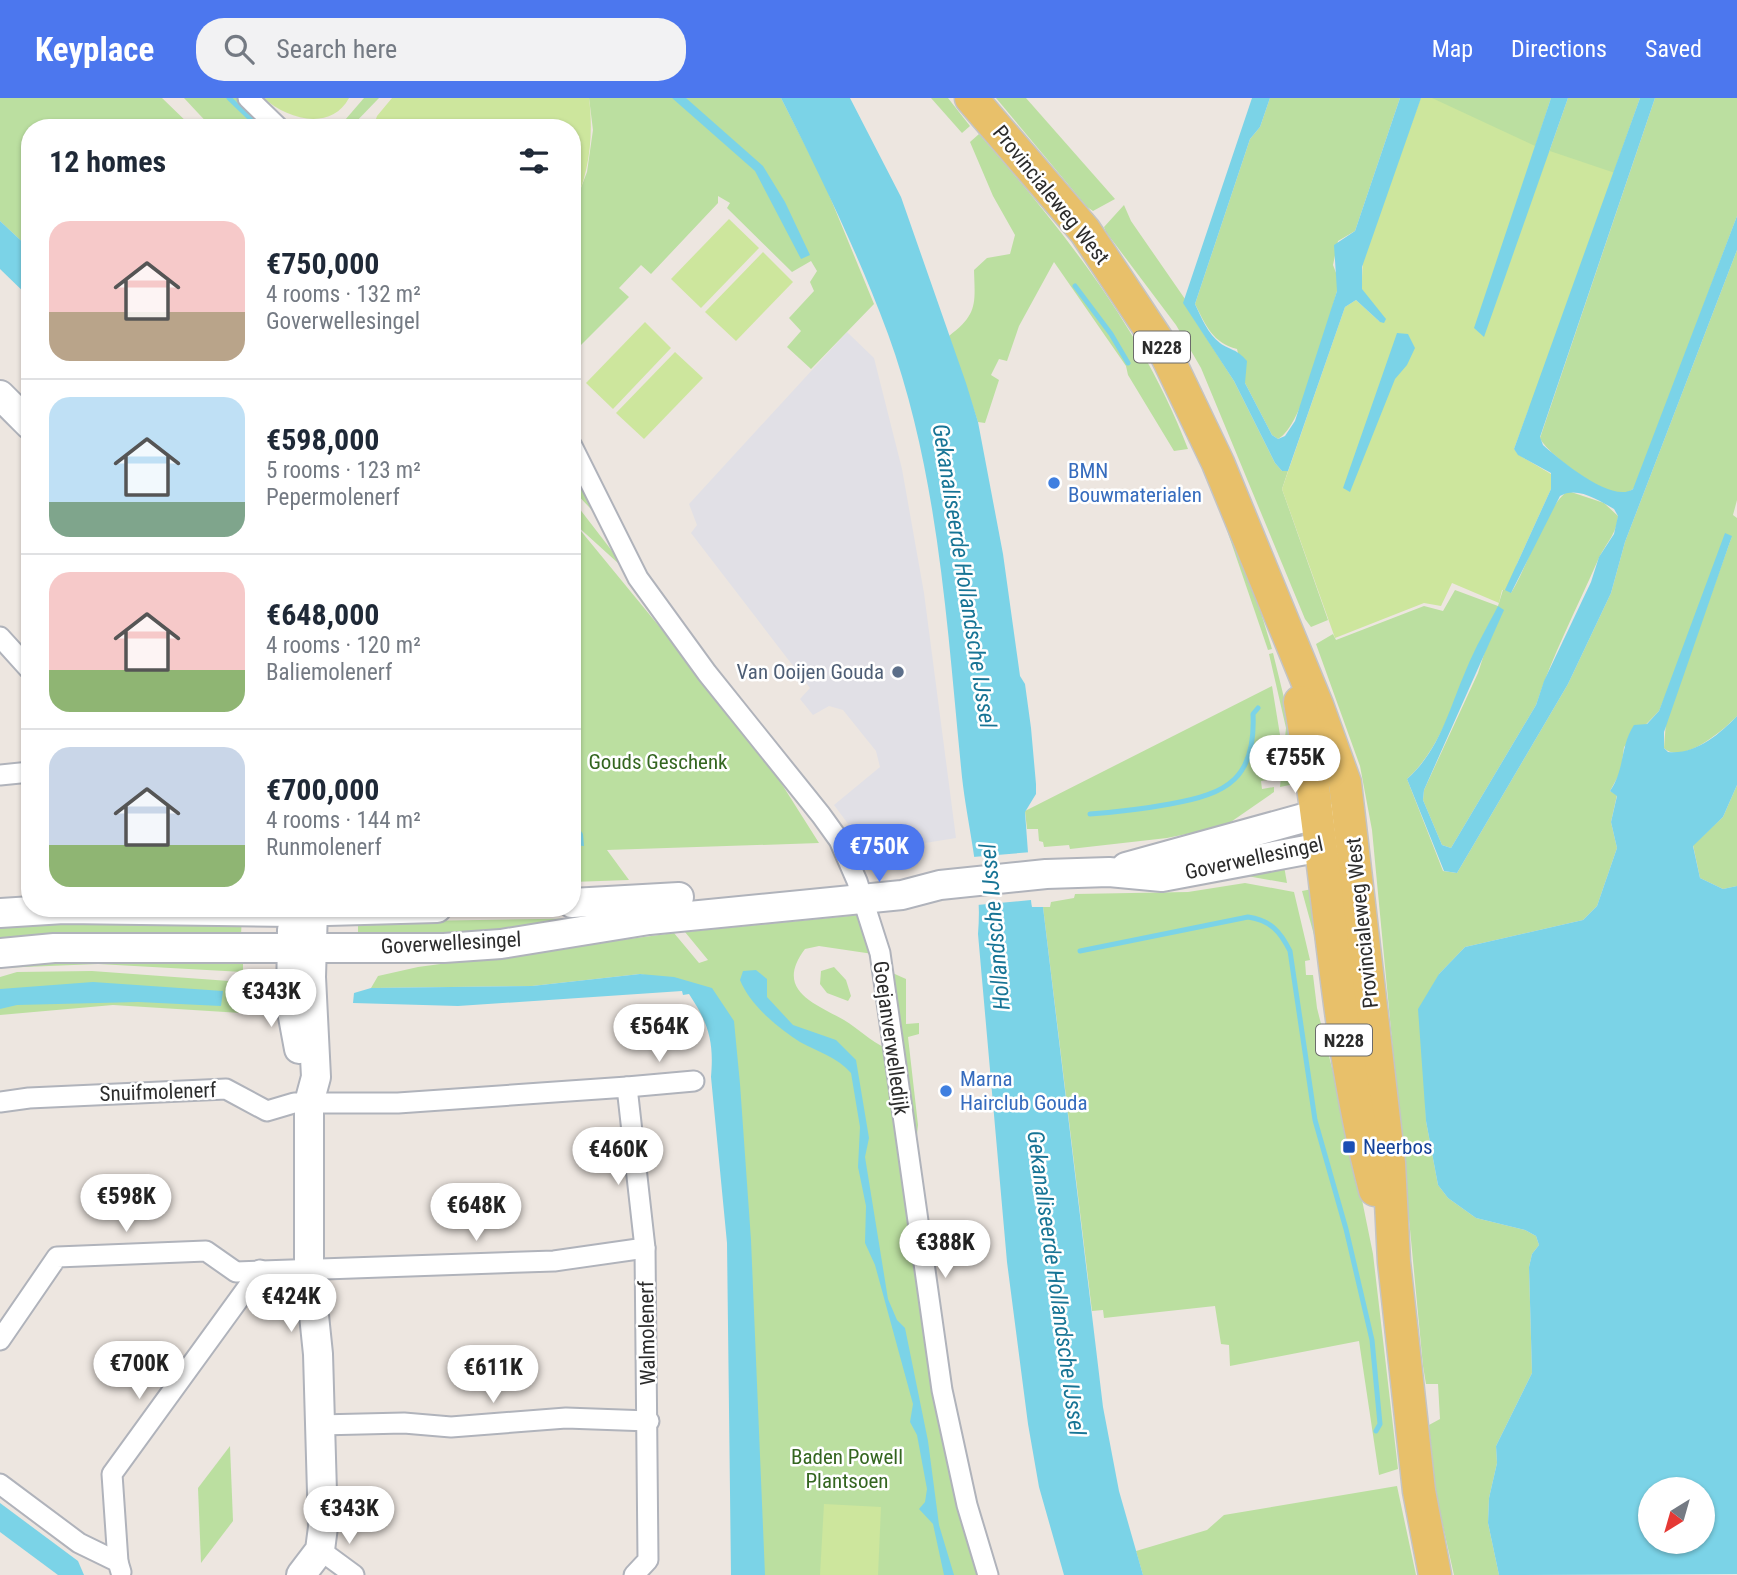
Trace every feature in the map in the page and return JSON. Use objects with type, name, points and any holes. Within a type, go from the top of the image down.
[{"type":"main road","name":"Provincialeweg West","points":[[971,98],[1085,232],[1164,350],[1213,451],[1289,636],[1345,783],[1352,827],[1379,1100],[1389,1163],[1394,1262],[1419,1491],[1435,1575]]},
{"type":"main road","points":[[0,395],[21,416]]},
{"type":"main road","name":"Provincialeweg West","points":[[1289,636],[1318,814],[1346,1060],[1364,1146],[1394,1262]]},
{"type":"main road","name":"Goverwellesingel","points":[[1109,872],[1318,814],[1352,827]]},
{"type":"main road","name":"Goverwellesingel","points":[[581,903],[860,890],[902,895],[940,885],[1046,874],[1109,872],[1162,877],[1322,847],[1352,827]]},
{"type":"main road","name":"Goverwellesingel","points":[[0,953],[54,948],[444,948],[501,944],[860,890]]},
{"type":"main road","name":"Goverwellesingel","points":[[0,913],[21,912]]},
{"type":"main road","points":[[301,1575],[320,1550],[323,1527],[318,1354],[309,1268],[309,1103],[316,1077],[302,947],[302,917]]},
{"type":"street","points":[[248,98],[270,119]]},
{"type":"street","name":"Goejanverwelledijk","points":[[581,464],[633,569],[707,673],[786,768],[839,840],[860,890],[880,953],[942,1390],[967,1506],[988,1575]]},
{"type":"street","points":[[0,637],[21,660]]},
{"type":"street","points":[[0,775],[21,773]]},
{"type":"street","points":[[309,1103],[398,1103],[694,1082]]},
{"type":"street","name":"Walmolenerf","points":[[627,1087],[645,1248],[649,1421],[648,1560],[634,1575]]},
{"type":"street","name":"Snuifmolenerf","points":[[0,1102],[29,1098],[226,1089],[267,1111],[309,1103]]},
{"type":"street","points":[[0,1340],[57,1256],[206,1251],[236,1272],[554,1261],[645,1248]]},
{"type":"street","points":[[120,1569],[112,1474],[260,1270]]},
{"type":"street","points":[[319,1425],[404,1423],[451,1427],[566,1418],[649,1421]]},
{"type":"street","points":[[0,1484],[120,1569]]},
{"type":"street","points":[[320,1550],[354,1575]]},
{"type":"shaded area","points":[[847,332],[874,358],[902,469],[924,593],[956,838],[869,852],[834,805],[880,767],[876,751],[843,710],[829,706],[813,715],[800,699],[810,688],[691,533],[697,525],[689,504]]},
{"type":"green space","points":[[0,98],[162,98],[184,119],[21,119],[21,241],[0,221]]},
{"type":"green space","points":[[184,98],[239,98],[261,119],[204,119]]},
{"type":"green space","points":[[264,98],[349,98],[341,109],[331,115],[308,119],[284,112]]},
{"type":"green space","points":[[364,98],[379,98],[359,119],[346,119]]},
{"type":"green space","points":[[392,98],[589,98],[589,156],[583,183],[581,188],[581,119],[376,119]]},
{"type":"green space","points":[[589,98],[781,98],[823,180],[874,304],[811,369],[787,347],[801,331],[789,318],[814,291],[810,282],[817,271],[811,261],[792,272],[727,208],[730,203],[718,196],[718,203],[651,274],[641,265],[619,288],[629,297],[581,345],[581,188],[587,172],[593,130]]},
{"type":"green space","points":[[931,98],[948,98],[970,126],[962,133]]},
{"type":"green space","points":[[996,98],[1026,98],[1115,199],[1093,211],[1087,207]]},
{"type":"green space","points":[[1270,98],[1400,98],[1355,231],[1338,241],[1333,265],[1338,278],[1337,291],[1305,395],[1287,430],[1278,439],[1272,435],[1245,383],[1237,349],[1216,338],[1195,304],[1250,139],[1260,127]]},
{"type":"green space","points":[[1421,98],[1551,98],[1531,160],[1525,152],[1471,135],[1415,293],[1477,319],[1475,328],[1484,337],[1568,98],[1640,98],[1531,408],[1476,386],[1474,378],[1412,355],[1415,348],[1408,334],[1397,333],[1362,289],[1363,259]]},
{"type":"green space","points":[[1421,98],[1432,98],[1535,146],[1615,173],[1514,449],[1519,455],[1551,474],[1551,489],[1505,590],[1502,590],[1499,603],[1452,583],[1441,606],[1424,603],[1335,638],[1282,489],[1345,307],[1356,300],[1380,322],[1362,289],[1363,259]]},
{"type":"green space","points":[[1655,98],[1737,98],[1737,216],[1636,486],[1627,493],[1616,494],[1574,470],[1552,453],[1540,438]]},
{"type":"green space","points":[[979,134],[1098,282],[1148,363],[1170,405],[1188,449],[1174,451],[1128,375],[1126,366],[1054,262],[1019,326],[1007,361],[999,359],[991,375],[999,380],[985,423],[978,422],[949,336],[965,321],[973,308],[974,270],[987,258],[1010,254],[1015,235],[993,196],[970,142]]},
{"type":"green space","points":[[1124,205],[1131,221],[1185,299],[1184,303],[1234,381],[1275,463],[1282,471],[1288,471],[1282,489],[1328,620],[1311,627],[1305,619],[1201,368],[1176,325],[1106,232],[1104,227]]},
{"type":"green space","points":[[729,219],[759,248],[701,308],[671,279]]},
{"type":"green space","points":[[1737,250],[1737,500],[1733,515],[1737,518],[1737,716],[1713,737],[1692,749],[1672,752],[1664,748],[1666,721],[1732,536],[1659,711],[1624,747],[1621,771],[1610,791],[1617,795],[1611,822],[1617,848],[1597,906],[1583,920],[1465,947],[1439,974],[1425,1079],[1426,1121],[1438,1185],[1448,1198],[1476,1218],[1525,1230],[1536,1236],[1539,1245],[1532,1254],[1529,1267],[1532,1373],[1496,1446],[1497,1463],[1489,1498],[1488,1523],[1499,1575],[1454,1575],[1436,1495],[1429,1425],[1440,1419],[1438,1384],[1426,1384],[1423,1366],[1372,830],[1360,766],[1316,644],[1333,634],[1336,640],[1424,606],[1443,611],[1455,590],[1498,606],[1527,512],[1511,593],[1552,509],[1568,491],[1604,503],[1618,516],[1613,534],[1598,560],[1549,668],[1536,705],[1451,848],[1442,845],[1423,800],[1424,790],[1478,673],[1499,607],[1476,650],[1435,743],[1407,779],[1443,871],[1457,873],[1568,684],[1611,593],[1625,542]]},
{"type":"green space","points":[[763,252],[793,282],[736,341],[705,312]]},
{"type":"green space","points":[[645,322],[671,348],[613,409],[586,383]]},
{"type":"green space","points":[[675,352],[703,378],[644,439],[616,413]]},
{"type":"green space","points":[[581,474],[606,525],[581,499]]},
{"type":"green space","points":[[1214,492],[1255,593],[1272,649],[1268,650]]},
{"type":"green space","name":"Gouds Geschenk","points":[[581,511],[629,573],[581,530]]},
{"type":"green space","name":"Gouds Geschenk","points":[[581,531],[759,748],[819,843],[607,850],[629,880],[581,882]]},
{"type":"green space","points":[[1273,653],[1287,710],[1299,783],[1280,787],[1286,728],[1269,654]]},
{"type":"green space","points":[[1272,686],[1281,741],[1273,779],[1261,781],[1262,789],[1274,787],[1274,792],[1225,826],[1167,838],[1070,849],[1069,845],[1044,847],[1043,842],[1039,841],[1038,829],[1027,829],[1025,811]]},
{"type":"green space","points":[[1737,785],[1737,886],[1723,889],[1700,878],[1693,845],[1723,817]]},
{"type":"green space","points":[[1284,866],[1287,883],[1247,876],[1247,873]]},
{"type":"green space","points":[[1245,883],[1294,892],[1310,960],[1305,961],[1306,975],[1313,975],[1317,1008],[1349,1136],[1373,1254],[1398,1469],[1379,1475],[1359,1341],[1230,1366],[1229,1345],[1221,1344],[1215,1306],[1104,1318],[1103,1310],[1092,1311],[1043,907],[1050,907],[1051,902],[1074,898],[1075,894],[1188,892]]},
{"type":"green space","points":[[1317,888],[1317,946],[1302,891]]},
{"type":"green space","name":"Baden Powell Plantsoen","points":[[859,915],[873,954],[819,946],[805,949],[794,975],[796,985],[810,1001],[886,1048],[981,1575],[744,1575],[731,1074],[696,985],[640,974],[532,986],[371,988],[378,976],[418,967],[674,933],[699,963],[708,960],[685,932]]},
{"type":"green space","points":[[242,917],[241,936],[0,946],[0,921]]},
{"type":"green space","points":[[603,918],[603,921],[358,943],[358,922]]},
{"type":"green space","points":[[243,957],[243,972],[98,964],[0,968],[0,960]]},
{"type":"green space","points":[[834,967],[846,980],[851,996],[848,1001],[827,993],[820,984],[821,971]]},
{"type":"green space","points":[[92,971],[243,982],[241,1013],[113,1005],[0,1015],[0,977],[17,972]]},
{"type":"green space","points":[[888,971],[906,979],[906,1024],[919,1023],[919,1034],[908,1037],[918,1125],[916,1144]]},
{"type":"green space","points":[[230,1446],[233,1521],[201,1563],[198,1488]]},
{"type":"green space","points":[[1397,1486],[1416,1575],[1143,1575],[1136,1551],[1207,1530],[1224,1515]]},
{"type":"green space","points":[[824,1504],[881,1507],[878,1575],[820,1575]]},
{"type":"water","points":[[672,98],[686,98],[763,166],[785,202],[810,255],[801,259],[755,171]]},
{"type":"water","points":[[781,98],[850,98],[901,197],[978,422],[1003,554],[1020,676],[1025,684],[1031,728],[1036,794],[1025,812],[1032,907],[1043,907],[1103,1407],[1119,1491],[1143,1575],[1064,1575],[1039,1487],[1007,1262],[978,934],[976,871],[963,788],[938,548],[919,439],[888,334],[864,274]]},
{"type":"water","points":[[1252,98],[1270,98],[1260,127],[1250,139],[1195,304],[1212,335],[1247,361],[1245,383],[1272,435],[1278,439],[1285,436],[1295,421],[1337,291],[1334,245],[1355,231],[1400,98],[1421,98],[1362,267],[1362,289],[1386,319],[1384,323],[1380,322],[1356,300],[1345,307],[1288,471],[1282,471],[1275,463],[1234,381],[1183,303]]},
{"type":"water","points":[[1551,98],[1568,98],[1484,337],[1474,328]]},
{"type":"water","points":[[1640,98],[1655,98],[1540,437],[1543,445],[1600,486],[1612,491],[1624,492],[1633,489],[1737,216],[1737,250],[1625,542],[1611,593],[1568,684],[1457,873],[1444,871],[1407,779],[1436,742],[1470,662],[1498,606],[1504,610],[1424,790],[1423,800],[1442,845],[1451,848],[1536,705],[1544,681],[1591,582],[1599,557],[1614,534],[1618,516],[1614,509],[1580,493],[1560,496],[1511,593],[1505,590],[1551,489],[1551,473],[1518,455],[1514,449]]},
{"type":"water","points":[[0,221],[21,241],[21,289],[0,269]]},
{"type":"water","points":[[1397,333],[1408,334],[1415,348],[1407,365],[1395,379],[1350,492],[1343,488]]},
{"type":"water","points":[[1725,533],[1732,536],[1664,732],[1664,748],[1668,752],[1678,752],[1697,747],[1723,730],[1737,716],[1737,785],[1723,817],[1693,846],[1700,878],[1723,889],[1737,886],[1737,1574],[1499,1575],[1488,1523],[1489,1498],[1497,1463],[1496,1446],[1532,1373],[1529,1267],[1532,1254],[1539,1245],[1536,1236],[1525,1230],[1476,1218],[1448,1198],[1438,1185],[1426,1121],[1418,1009],[1439,974],[1465,947],[1583,920],[1597,906],[1617,848],[1611,822],[1617,796],[1610,791],[1634,725],[1647,724],[1659,711]]},
{"type":"water","points":[[581,831],[583,834],[584,846],[581,846]]},
{"type":"water","points":[[756,970],[767,979],[767,997],[793,1025],[836,1040],[856,1060],[869,1138],[865,1157],[888,1299],[897,1320],[905,1328],[928,1441],[939,1525],[954,1575],[944,1575],[933,1524],[919,1509],[925,1502],[927,1489],[917,1435],[910,1422],[913,1404],[875,1265],[865,1243],[866,1206],[858,1167],[860,1127],[851,1073],[833,1059],[800,1042],[758,1007],[740,980],[743,971]]},
{"type":"water","points":[[640,974],[674,977],[712,988],[734,1021],[751,1240],[765,1575],[731,1575],[727,1243],[711,1077],[711,1043],[706,1024],[689,994],[683,995],[682,991],[458,1006],[353,1003],[354,993],[371,988],[532,986]]},
{"type":"water","points":[[93,982],[223,991],[221,1006],[138,1002],[17,1005],[0,1009],[0,989]]},
{"type":"water","points":[[0,1503],[78,1561],[84,1575],[58,1575],[0,1532]]},
{"type":"pier","points":[[1032,852],[1035,904],[1047,906],[1032,907],[1031,900],[977,905],[973,857]]},
{"type":"waterway","points":[[229,98],[251,119]]},
{"type":"waterway","points":[[1075,286],[1111,334],[1128,363]]},
{"type":"waterway","points":[[1090,814],[1170,804],[1208,795],[1223,788],[1243,768],[1253,736],[1253,714],[1258,708]]},
{"type":"waterway","points":[[1080,951],[1248,917],[1268,924],[1286,944],[1290,951],[1315,1120],[1346,1229],[1372,1340],[1380,1424],[1376,1431]]},
{"type":"place","name":"BMN Bouwmaterialen","points":[[1054,483]]},
{"type":"place","name":"Van Ooijen Gouda","points":[[898,672]]},
{"type":"place","name":"Marna Hairclub Gouda","points":[[946,1091]]},
{"type":"place","name":"Neerbos","points":[[1349,1147]]},
{"type":"water label","name":"Gekanaliseerde Hollandsche IJssel","points":[[964,576]]},
{"type":"water label","name":"Hollandsche IJssel","points":[[995,927]]},
{"type":"water label","name":"Gekanaliseerde Hollandsche IJssel","points":[[1056,1283]]}]
